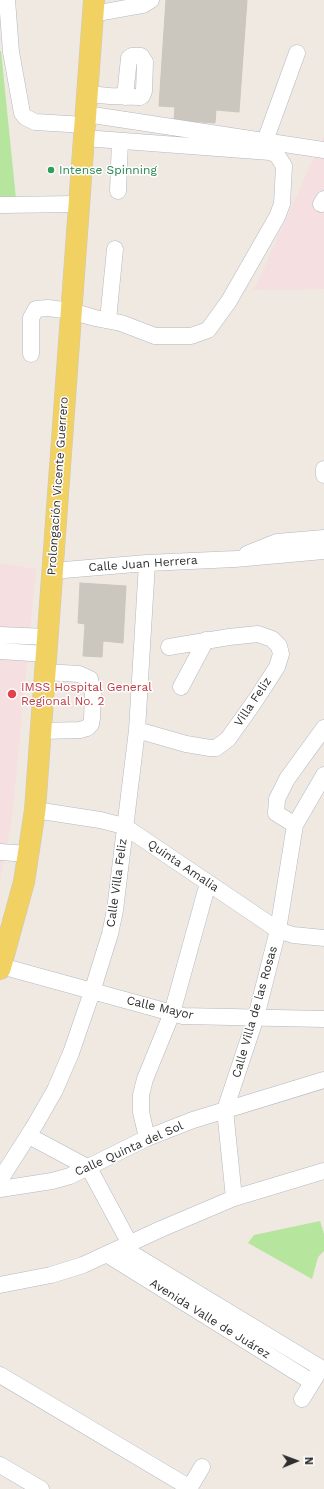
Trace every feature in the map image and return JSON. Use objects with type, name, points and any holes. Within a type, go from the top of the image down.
[{"type":"main road","name":"Prolongación Vicente Guerrero","points":[[0,968],[16,914],[28,859],[35,810],[42,731],[46,654],[93,7]]},
{"type":"street","points":[[7,0],[9,34],[22,112],[29,120],[35,122],[86,118],[324,150]]},
{"type":"street","points":[[93,7],[136,3],[144,5],[151,0]]},
{"type":"street","points":[[264,141],[298,53]]},
{"type":"street","points":[[86,118],[125,97]]},
{"type":"street","points":[[31,354],[32,318],[36,309],[48,308],[71,311],[95,318],[121,323],[155,336],[191,336],[208,330],[229,301],[277,217],[284,195],[284,166],[277,155],[270,152],[120,141],[86,118]]},
{"type":"street","points":[[118,191],[120,141]]},
{"type":"street","points":[[0,205],[79,204]]},
{"type":"street","points":[[108,320],[115,249]]},
{"type":"street","points":[[324,469],[324,475]]},
{"type":"street","name":"Calle Juan Herrera","points":[[234,559],[277,542],[324,538]]},
{"type":"street","name":"Calle Juan Herrera","points":[[52,571],[147,563],[234,559],[324,551]]},
{"type":"street","name":"Calle Villa Feliz","points":[[0,1180],[28,1136],[58,1084],[71,1053],[92,992],[115,910],[124,826],[137,730],[147,563]]},
{"type":"street","name":"Villa Feliz","points":[[137,730],[186,744],[216,748],[228,739],[277,667],[281,654],[279,646],[272,639],[258,634],[206,640],[169,647]]},
{"type":"street","points":[[0,635],[46,654],[90,679],[93,690],[91,724],[87,728],[80,730],[42,731]]},
{"type":"street","points":[[181,687],[206,640]]},
{"type":"street","points":[[0,651],[46,654]]},
{"type":"street","points":[[295,825],[276,813],[275,808],[277,799],[303,756],[324,728]]},
{"type":"street","name":"Calle Villa de las Rosas","points":[[234,1198],[225,1110],[256,1017],[278,930],[295,825],[324,775]]},
{"type":"street","name":"Quinta Amalia","points":[[35,810],[100,820],[124,826],[278,930],[293,935],[324,938]]},
{"type":"street","points":[[0,852],[28,859]]},
{"type":"street","points":[[0,862],[28,859]]},
{"type":"street","points":[[147,1138],[141,1112],[141,1095],[145,1079],[172,1013],[208,883]]},
{"type":"street","name":"Calle Mayor","points":[[0,968],[192,1017],[324,1019]]},
{"type":"street","name":"Calle Quinta del Sol","points":[[0,1189],[52,1181],[89,1168],[147,1138],[225,1110],[324,1080]]},
{"type":"street","points":[[28,1136],[89,1168],[120,1249]]},
{"type":"street","points":[[0,1285],[51,1275],[120,1249],[161,1229],[234,1198],[324,1171]]},
{"type":"street","name":"Avenida Valle de Juárez","points":[[120,1249],[322,1366],[302,1399]]},
{"type":"street","name":"Avenida Valle de Juárez","points":[[120,1249],[312,1382]]},
{"type":"street","points":[[0,1375],[189,1488],[202,1467]]},
{"type":"street","points":[[0,1465],[41,1489]]},
{"type":"shaded area","points":[[324,135],[324,289],[253,290],[259,279]]},
{"type":"shaded area","name":"IMSS Hospital General Regional No. 2","points":[[0,563],[36,569],[12,818],[0,880]]},
{"type":"green space","points":[[1,51],[16,199],[0,199]]},
{"type":"green space","points":[[320,1221],[324,1234],[324,1251],[318,1257],[312,1279],[248,1243],[254,1235]]},
{"type":"building","points":[[166,0],[247,0],[239,112],[216,110],[215,123],[174,120],[175,107],[159,106]]},
{"type":"building","points":[[80,583],[126,586],[123,643],[103,641],[102,657],[83,656],[85,624],[78,623]]},
{"type":"place","name":"Intense Spinning","points":[[51,170]]},
{"type":"place","name":"IMSS Hospital General Regional No. 2","points":[[12,694]]}]
